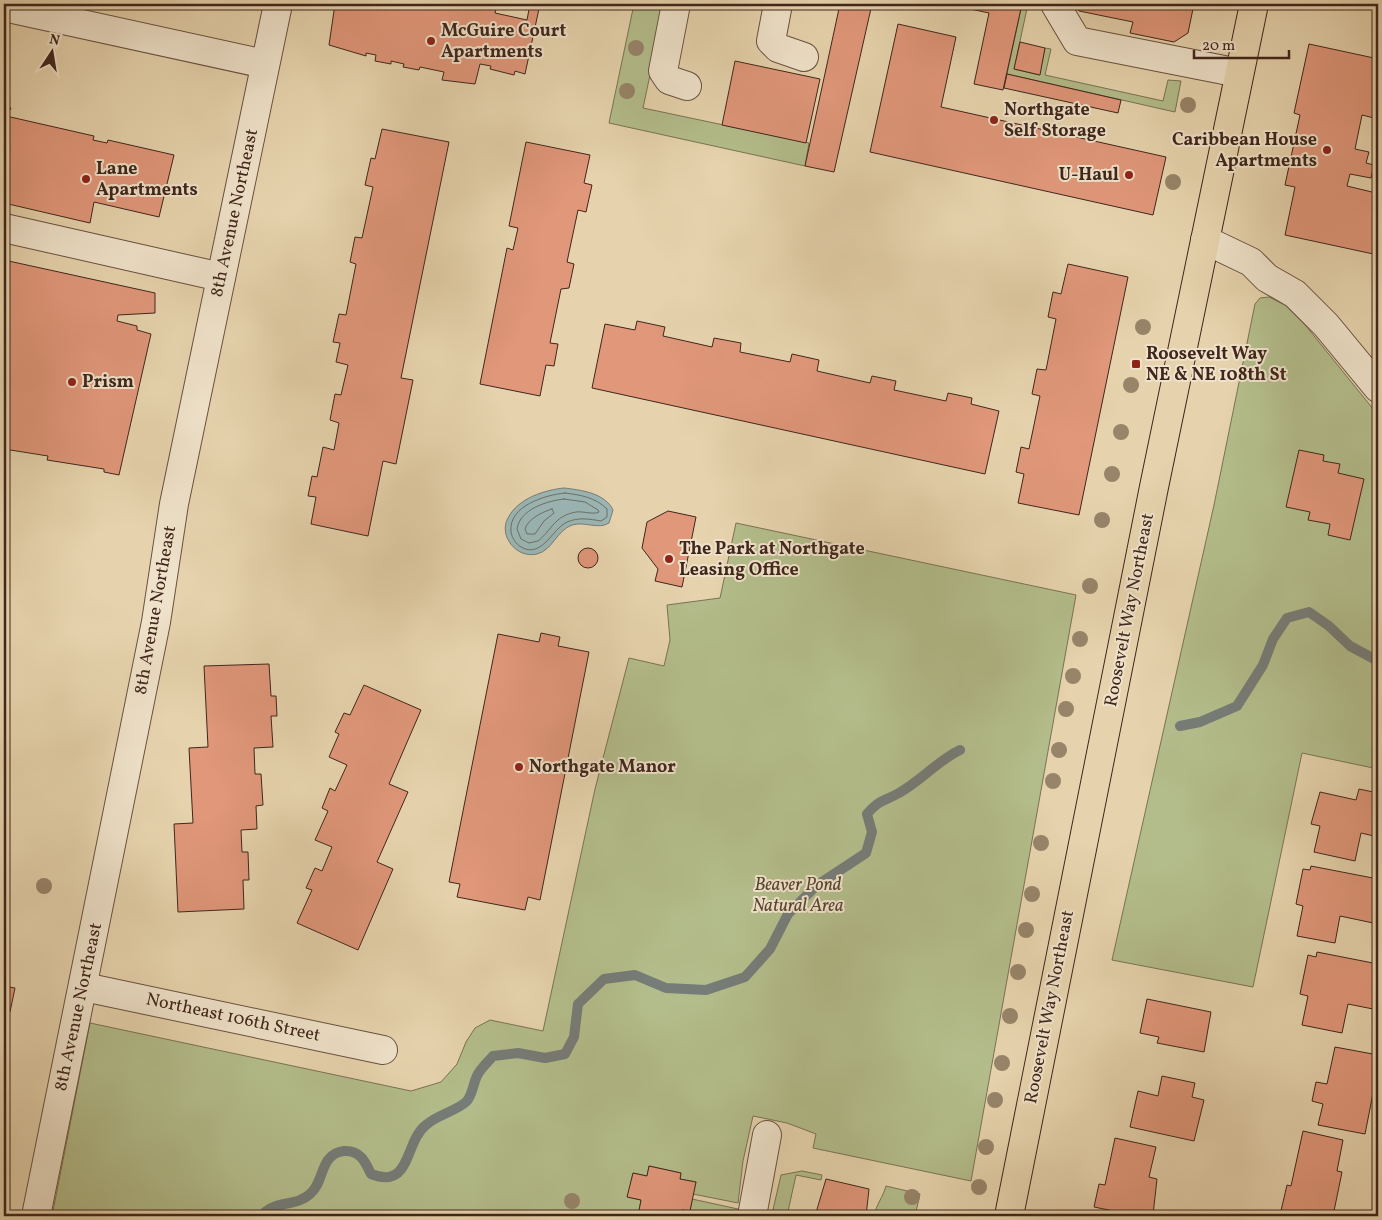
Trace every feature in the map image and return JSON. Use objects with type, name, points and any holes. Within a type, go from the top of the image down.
[{"type":"main road","name":"Roosevelt Way Northeast","points":[[1009,1216],[1254,4]]},
{"type":"street","name":"8th Avenue Northeast","points":[[36,1216],[84,987],[156,622],[174,504],[278,4]]},
{"type":"street","points":[[676,4],[663,71],[669,80],[687,86]]},
{"type":"street","points":[[778,4],[770,41],[778,48],[804,57]]},
{"type":"street","points":[[1055,4],[1077,41],[1239,73]]},
{"type":"street","points":[[4,7],[265,64]]},
{"type":"street","points":[[4,228],[221,277]]},
{"type":"street","points":[[1205,240],[1251,262],[1267,278],[1295,294],[1326,325],[1378,388]]},
{"type":"street","name":"Northeast 106th Street","points":[[84,987],[383,1050]]},
{"type":"street","points":[[752,1216],[767,1135]]},
{"type":"green space","points":[[634,4],[665,4],[643,108],[809,143],[805,166],[609,123]]},
{"type":"green space","points":[[1022,4],[1028,4],[1014,69],[1039,75],[1045,48],[1051,49],[1045,75],[1163,101],[1168,80],[1181,81],[1175,112],[1007,74]]},
{"type":"green space","points":[[1269,297],[1285,305],[1306,326],[1378,415],[1378,769],[1302,753],[1253,987],[1112,960],[1214,505],[1255,304],[1260,298]]},
{"type":"green space","name":"Beaver Pond Natural Area","points":[[736,523],[1076,595],[971,1181],[813,1148],[816,1134],[787,1123],[753,1116],[743,1161],[738,1203],[693,1194],[696,1182],[680,1179],[681,1173],[649,1166],[647,1176],[633,1173],[628,1197],[641,1200],[638,1216],[52,1216],[90,1023],[411,1091],[441,1082],[457,1064],[466,1042],[475,1028],[490,1020],[543,1031],[595,789],[629,658],[664,666],[670,640],[667,605],[720,598]]},
{"type":"green space","points":[[802,1171],[822,1175],[821,1180],[796,1175],[787,1216],[775,1216],[772,1214],[781,1175]]},
{"type":"green space","points":[[886,1186],[920,1194],[915,1216],[874,1216]]},
{"type":"green space","points":[[692,1199],[738,1209],[737,1216],[681,1216],[682,1210],[690,1211]]},
{"type":"water","points":[[564,488],[592,493],[604,500],[613,510],[609,523],[600,526],[572,525],[562,532],[547,549],[537,554],[530,555],[516,550],[511,545],[506,532],[508,518],[512,511],[533,496]]},
{"type":"building","name":"McGuire Court Apartments","points":[[335,4],[480,4],[496,9],[495,13],[527,20],[530,4],[540,4],[525,74],[515,71],[514,75],[490,69],[491,66],[480,64],[475,84],[442,80],[444,72],[420,67],[419,70],[403,67],[404,64],[391,61],[391,64],[375,61],[376,55],[366,53],[366,56],[329,45]]},
{"type":"building","points":[[840,4],[872,4],[834,172],[805,166]]},
{"type":"building","points":[[947,4],[1022,4],[1003,90],[974,84],[989,13]]},
{"type":"building","points":[[1074,4],[1194,4],[1188,33],[1174,42],[1130,33],[1133,22],[1079,11]]},
{"type":"building","points":[[898,24],[956,37],[941,107],[1166,157],[1153,215],[870,152]]},
{"type":"building","points":[[1020,42],[1045,48],[1040,75],[1014,69]]},
{"type":"building","name":"Caribbean House Apartments","points":[[1309,44],[1374,58],[1375,55],[1378,56],[1378,119],[1362,115],[1355,149],[1369,152],[1366,163],[1374,165],[1371,178],[1350,174],[1347,186],[1376,193],[1378,184],[1378,255],[1285,235],[1295,187],[1285,185],[1300,115],[1294,113]]},
{"type":"building","points":[[735,61],[820,79],[806,143],[722,125]]},
{"type":"building","points":[[1007,74],[1121,100],[1118,113],[1004,88]]},
{"type":"building","points":[[4,97],[11,109],[4,113]]},
{"type":"building","name":"Lane Apartments","points":[[4,113],[6,116],[94,136],[93,140],[107,143],[108,140],[174,155],[159,217],[94,202],[90,223],[4,203]]},
{"type":"building","points":[[382,129],[449,142],[401,378],[413,380],[396,464],[383,461],[368,536],[311,524],[316,497],[308,496],[312,476],[317,477],[323,447],[334,450],[339,423],[330,420],[335,394],[341,395],[348,365],[336,362],[340,343],[333,342],[339,314],[346,315],[356,264],[350,262],[355,237],[362,238],[373,187],[365,185],[371,158],[375,159]]},
{"type":"building","points":[[526,142],[590,155],[584,183],[592,185],[586,212],[578,210],[567,262],[574,264],[569,288],[561,289],[550,343],[558,344],[554,366],[546,365],[540,396],[480,384],[507,248],[513,250],[518,228],[509,226]]},
{"type":"building","name":"Prism","points":[[4,260],[155,293],[155,313],[118,315],[117,321],[137,326],[137,330],[151,334],[119,475],[104,472],[104,469],[47,460],[48,456],[4,449]]},
{"type":"building","points":[[1068,264],[1128,277],[1079,515],[1018,503],[1024,474],[1016,472],[1021,447],[1029,449],[1040,396],[1032,394],[1037,369],[1046,370],[1056,319],[1048,317],[1053,292],[1061,294]]},
{"type":"building","points":[[637,321],[665,327],[663,336],[712,347],[714,338],[741,343],[740,352],[790,362],[792,354],[819,360],[817,371],[870,383],[872,376],[896,381],[894,390],[946,401],[948,393],[972,398],[971,404],[999,411],[985,474],[592,388],[605,324],[635,330]]},
{"type":"building","points":[[1299,450],[1324,455],[1323,461],[1340,464],[1338,473],[1364,479],[1350,540],[1328,535],[1330,524],[1308,520],[1310,512],[1286,507]]},
{"type":"building","name":"The Park at Northgate Leasing Office","points":[[668,511],[696,517],[682,587],[655,581],[658,569],[642,548],[647,522]]},
{"type":"building","points":[[588,548],[595,551],[598,558],[595,565],[588,568],[581,565],[578,558],[581,551]]},
{"type":"building","name":"Northgate Manor","points":[[541,633],[560,637],[558,646],[589,652],[540,900],[528,897],[525,910],[457,897],[460,884],[449,882],[498,634],[539,642]]},
{"type":"building","points":[[269,664],[271,696],[276,696],[277,716],[271,716],[273,747],[254,748],[255,774],[261,774],[263,805],[256,806],[257,829],[241,830],[242,852],[248,852],[249,880],[243,880],[244,909],[178,912],[174,824],[193,823],[189,748],[208,747],[204,666]]},
{"type":"building","points":[[364,685],[421,710],[389,784],[408,792],[377,862],[393,869],[358,950],[297,923],[312,890],[306,888],[315,868],[322,871],[332,847],[315,840],[328,811],[322,808],[330,788],[335,791],[347,765],[329,757],[339,734],[335,732],[344,713],[350,715]]},
{"type":"building","points":[[1359,789],[1378,793],[1378,837],[1361,833],[1355,861],[1314,852],[1320,826],[1311,824],[1320,792],[1356,800]]},
{"type":"building","points":[[1311,866],[1378,879],[1378,924],[1340,916],[1335,943],[1297,936],[1303,906],[1296,904],[1303,869],[1310,870]]},
{"type":"building","points":[[1317,952],[1378,964],[1378,1010],[1348,1004],[1342,1033],[1302,1025],[1308,996],[1300,994],[1308,955],[1316,957]]},
{"type":"building","points":[[4,986],[15,988],[10,1012],[4,1012]]},
{"type":"building","points":[[1147,999],[1211,1012],[1204,1052],[1157,1043],[1159,1037],[1140,1033]]},
{"type":"building","points":[[1335,1047],[1378,1055],[1378,1068],[1365,1134],[1318,1125],[1323,1104],[1312,1101],[1316,1082],[1327,1084]]},
{"type":"building","points":[[1162,1076],[1195,1083],[1192,1097],[1204,1100],[1194,1141],[1130,1127],[1138,1091],[1158,1096]]},
{"type":"building","points":[[1303,1131],[1343,1140],[1337,1171],[1342,1172],[1333,1216],[1280,1215],[1287,1185],[1291,1186]]},
{"type":"building","points":[[1115,1138],[1156,1147],[1149,1177],[1157,1179],[1153,1215],[1141,1212],[1138,1216],[1094,1207],[1099,1184],[1105,1185]]},
{"type":"building","points":[[649,1166],[681,1173],[680,1179],[696,1182],[690,1211],[682,1210],[681,1216],[638,1216],[641,1200],[627,1197],[633,1173],[647,1176]]},
{"type":"building","points":[[826,1179],[869,1189],[866,1216],[815,1216]]},
{"type":"waterway","points":[[1180,726],[1200,722],[1237,706],[1263,665],[1273,639],[1287,618],[1309,612],[1329,626],[1350,646],[1378,661]]},
{"type":"waterway","points":[[264,1216],[265,1212],[276,1206],[305,1198],[310,1194],[315,1189],[326,1163],[336,1153],[344,1151],[354,1152],[361,1157],[371,1174],[384,1177],[394,1175],[401,1170],[414,1142],[426,1125],[466,1102],[478,1074],[493,1056],[518,1053],[545,1058],[565,1054],[574,1037],[578,1004],[604,979],[635,975],[666,988],[706,990],[745,977],[770,949],[788,914],[816,886],[866,853],[872,832],[867,814],[871,809],[907,788],[960,750]]},
{"type":"place","name":"McGuire Court Apartments","points":[[431,41]]},
{"type":"place","name":"Northgate Self Storage","points":[[994,120]]},
{"type":"place","name":"Caribbean House Apartments","points":[[1327,150]]},
{"type":"place","name":"U-Haul","points":[[1129,175]]},
{"type":"place","name":"Lane Apartments","points":[[86,179]]},
{"type":"place","name":"Roosevelt Way NE & NE 108th St","points":[[1136,364]]},
{"type":"place","name":"Prism","points":[[72,382]]},
{"type":"place","name":"The Park at Northgate Leasing Office","points":[[669,559]]},
{"type":"place","name":"Northgate Manor","points":[[519,767]]}]
